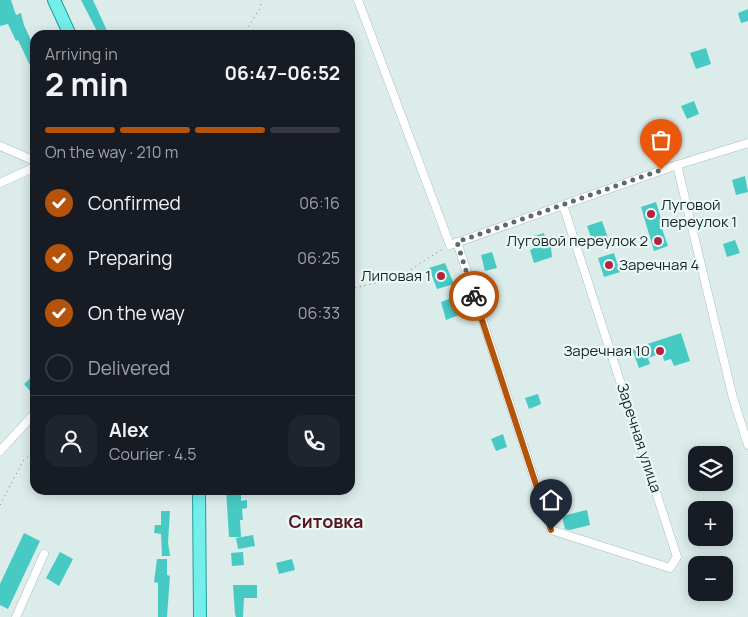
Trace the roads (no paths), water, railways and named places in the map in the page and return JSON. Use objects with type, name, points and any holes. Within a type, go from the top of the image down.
[{"type":"main road","points":[[54,0],[68,30]]},
{"type":"main road","points":[[199,495],[200,617]]},
{"type":"street","points":[[358,0],[453,244],[677,165],[748,143]]},
{"type":"street","points":[[0,146],[30,159]]},
{"type":"street","points":[[677,165],[733,398],[748,445]]},
{"type":"street","points":[[0,183],[30,169]]},
{"type":"street","name":"Заречная улица","points":[[453,244],[551,530],[670,568],[678,557],[563,205]]},
{"type":"street","points":[[0,451],[30,418]]},
{"type":"street","points":[[16,617],[44,554]]},
{"type":"place","name":"Луговой переулок 1","points":[[651,214]]},
{"type":"place","name":"Луговой переулок 2","points":[[658,241]]},
{"type":"place","name":"Заречная 4","points":[[609,265]]},
{"type":"place","name":"Липовая 1","points":[[441,276]]},
{"type":"place","name":"Заречная 10","points":[[660,351]]},
{"type":"district","name":"Ситовка","points":[[326,522]]}]
